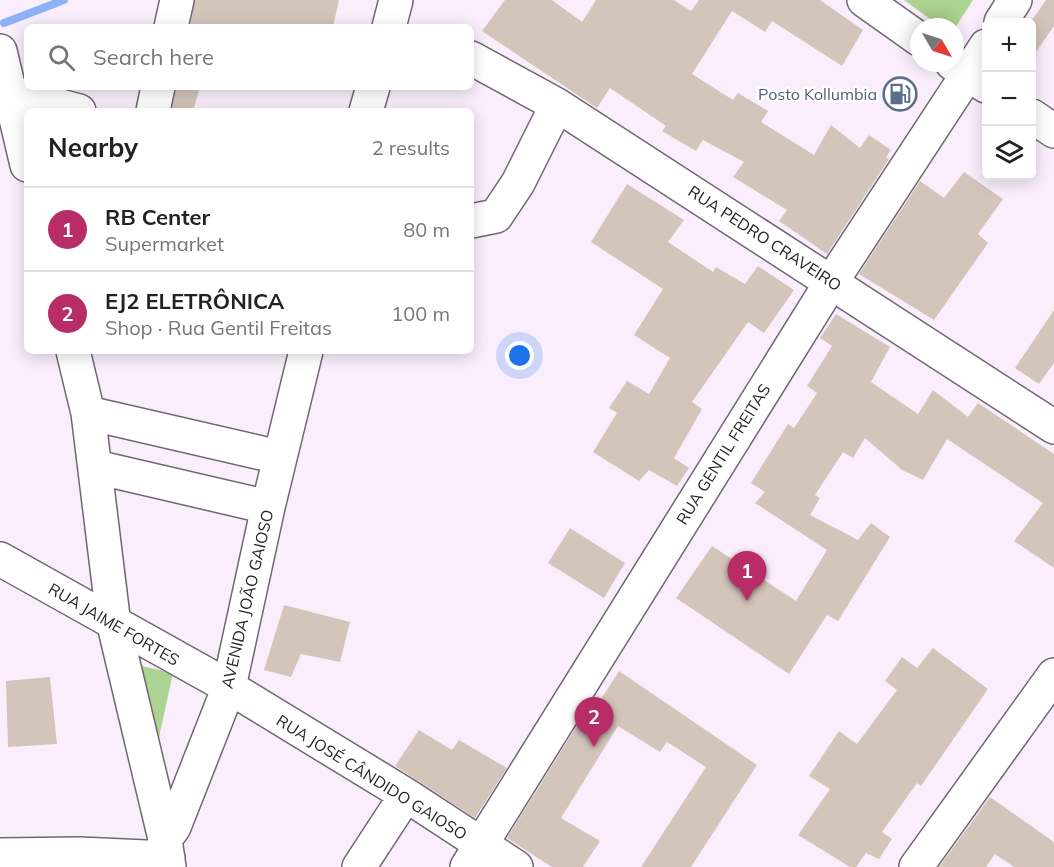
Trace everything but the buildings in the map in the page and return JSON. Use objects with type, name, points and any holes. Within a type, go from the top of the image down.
[{"type":"street","points":[[172,24],[177,0]]},
{"type":"street","points":[[864,0],[910,33]]},
{"type":"street","points":[[1004,18],[1016,0]]},
{"type":"street","points":[[0,51],[24,153]]},
{"type":"street","name":"RUA GENTIL FREITAS","points":[[474,856],[832,281],[982,54]]},
{"type":"street","name":"RUA PEDRO CRAVEIRO","points":[[474,60],[557,105],[832,281],[1054,427]]},
{"type":"street","points":[[154,108],[157,90]]},
{"type":"street","points":[[367,108],[372,90]]},
{"type":"street","points":[[9,92],[69,108]]},
{"type":"street","points":[[474,220],[496,216],[518,183],[557,105]]},
{"type":"street","points":[[1036,119],[1054,131]]},
{"type":"street","points":[[0,855],[80,861],[168,855],[114,625],[96,467],[86,403],[74,354]]},
{"type":"street","points":[[86,403],[94,354]]},
{"type":"street","name":"AVENIDA JOÃO GAIOSO","points":[[168,855],[174,827],[229,687],[279,457],[305,354]]},
{"type":"street","points":[[86,403],[279,457]]},
{"type":"street","points":[[96,467],[268,507]]},
{"type":"street","name":"RUA JAIME FORTES","points":[[0,559],[114,625],[229,687]]},
{"type":"street","points":[[916,867],[1054,675]]},
{"type":"street","name":"RUA JOSÉ CÂNDIDO GAIOSO","points":[[229,687],[406,795],[474,856],[516,867]]},
{"type":"street","points":[[359,867],[406,795]]},
{"type":"green space","points":[[904,0],[973,0],[961,18],[929,18]]},
{"type":"green space","points":[[133,664],[173,673],[156,751]]},
{"type":"waterway","points":[[4,23],[64,0]]},
{"type":"place","name":"Posto Kollumbia","points":[[900,94]]},
{"type":"place","name":"RB Center","points":[[747,601]]},
{"type":"place","name":"EJ2 ELETRÔNICA","points":[[594,747]]}]
